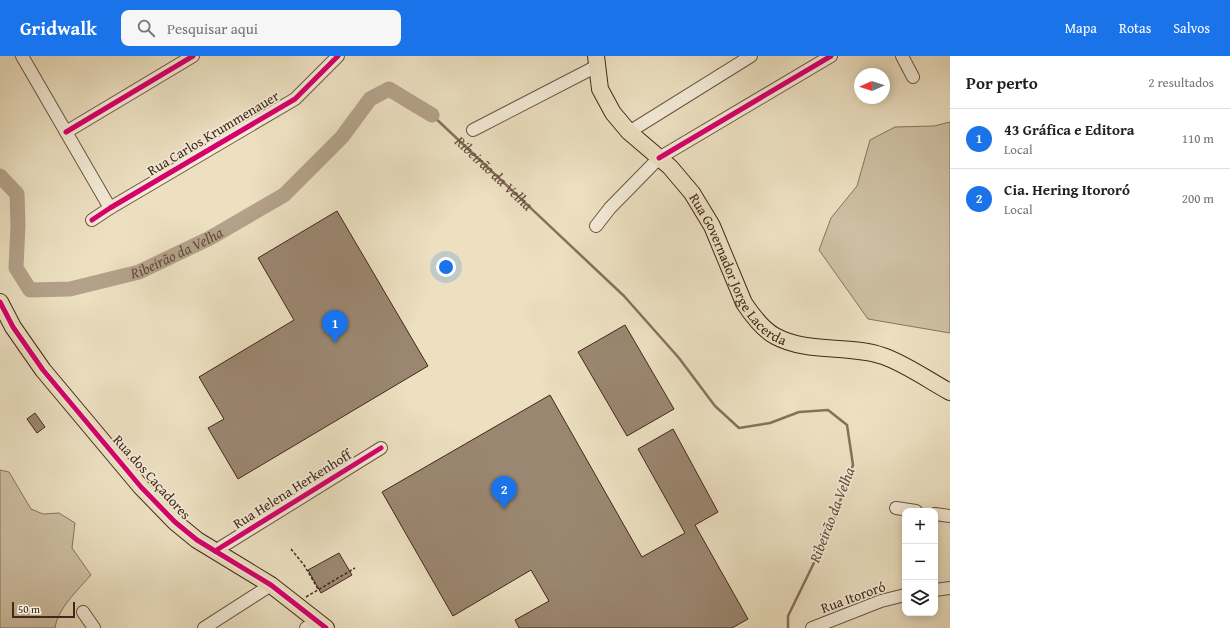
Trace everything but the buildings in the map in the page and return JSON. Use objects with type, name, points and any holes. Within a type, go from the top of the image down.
[{"type":"main road","name":"Rua Governador Jorge Lacerda","points":[[597,61],[600,89],[619,122],[670,167],[692,193],[712,226],[744,303],[751,314],[761,324],[775,336],[796,344],[864,351],[884,356],[950,392]]},
{"type":"main road","name":"Rua dos Caçadores","points":[[0,302],[13,327],[43,370],[141,487],[182,529],[271,585],[317,626]]},
{"type":"street","points":[[66,132],[193,56]]},
{"type":"street","name":"Rua Carlos Krummenauer","points":[[92,220],[295,99],[338,56]]},
{"type":"street","points":[[629,132],[751,56]]},
{"type":"street","points":[[596,226],[610,208],[659,158],[831,56]]},
{"type":"street","points":[[902,56],[913,77]]},
{"type":"street","points":[[26,57],[66,132],[110,208]]},
{"type":"street","points":[[473,130],[597,61]]},
{"type":"street","name":"Rua Helena Herkenhoff","points":[[215,550],[381,448]]},
{"type":"street","points":[[896,508],[902,509]]},
{"type":"street","points":[[938,514],[950,516]]},
{"type":"street","points":[[204,628],[271,585]]},
{"type":"street","points":[[938,590],[950,588]]},
{"type":"street","name":"Rua Itororó","points":[[812,628],[881,601],[902,596]]},
{"type":"street","points":[[83,612],[94,628]]},
{"type":"path","points":[[292,549],[304,565],[318,590]]},
{"type":"path","points":[[305,598],[355,568]]},
{"type":"shaded area","points":[[950,122],[950,333],[868,319],[819,250],[831,218],[857,186],[870,140],[895,127],[934,126]]},
{"type":"shaded area","points":[[0,470],[9,472],[31,509],[43,514],[59,513],[75,523],[72,548],[91,575],[64,606],[55,628],[0,628]]},
{"type":"waterway","name":"Ribeirão da Velha","points":[[0,176],[17,194],[18,225],[16,268],[30,290],[70,289],[139,272],[210,238],[284,195],[342,137],[370,99],[389,89],[432,115]]},
{"type":"waterway","name":"Ribeirão da Velha","points":[[432,115],[624,296],[679,358],[715,406],[739,428],[770,423],[799,412],[828,410],[847,425],[853,465],[829,532],[788,616],[788,628]]},
{"type":"cycle path","points":[[66,132],[193,56]]},
{"type":"cycle path","points":[[92,220],[295,99],[338,56]]},
{"type":"cycle path","points":[[659,158],[831,56]]},
{"type":"cycle path","points":[[0,302],[13,327],[43,370],[141,487],[175,522],[197,540],[271,585],[326,628]]},
{"type":"cycle path","points":[[215,551],[381,448]]},
{"type":"place","name":"43 Gráfica e Editora","points":[[335,343]]},
{"type":"place","name":"Cia. Hering Itororó","points":[[504,509]]}]
